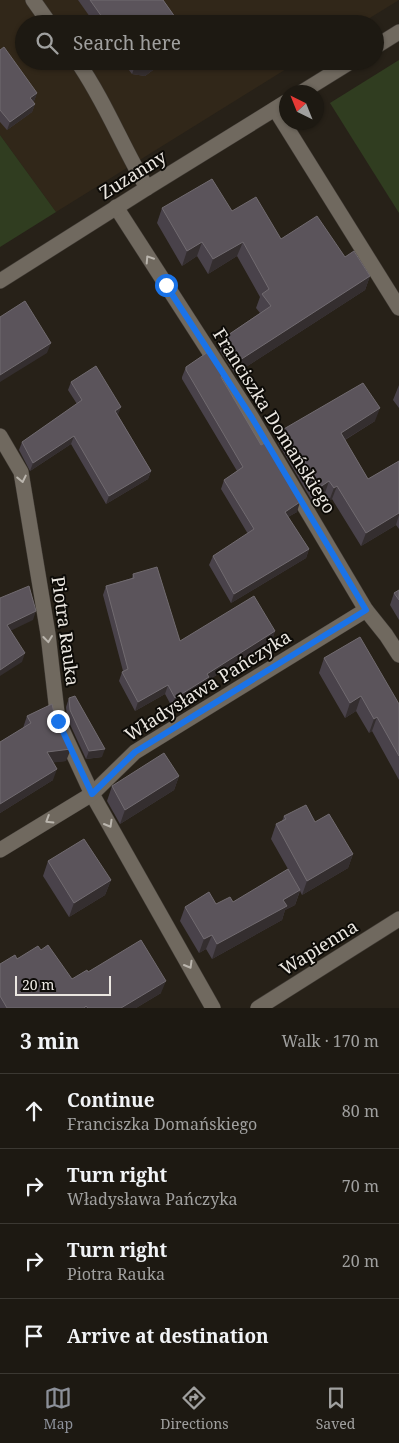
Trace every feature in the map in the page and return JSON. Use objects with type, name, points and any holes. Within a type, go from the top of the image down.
[{"type":"street","points":[[33,0],[44,15]]},
{"type":"street","points":[[384,41],[399,32]]},
{"type":"street","points":[[83,70],[92,83],[147,188]]},
{"type":"street","points":[[313,85],[337,70]]},
{"type":"street","name":"Zuzanny","points":[[0,281],[279,107]]},
{"type":"street","points":[[295,130],[399,308]]},
{"type":"street","name":"Franciszka Domańskiego","points":[[116,207],[252,418],[366,610],[399,655]]},
{"type":"street","name":"Piotra Rauka","points":[[0,436],[21,472],[48,634],[58,721],[92,794],[213,1008]]},
{"type":"street","name":"Władysława Pańczyka","points":[[0,850],[92,794],[135,752],[366,610]]},
{"type":"street","name":"Wapienna","points":[[258,1008],[399,919]]},
{"type":"shaded area","points":[[0,0],[399,0],[375,15],[15,15],[15,70],[285,70],[56,212],[0,135]]},
{"type":"green space","points":[[399,60],[399,213],[330,103]]},
{"type":"green space","points":[[0,135],[56,212],[0,247]]},
{"type":"building","points":[[90,0],[163,0],[174,15],[101,15]]},
{"type":"building","points":[[4,47],[15,62],[15,70],[20,70],[37,93],[30,98],[35,104],[10,122],[0,110],[0,50]]},
{"type":"building","points":[[212,179],[232,211],[256,197],[281,239],[317,216],[345,257],[354,251],[370,276],[240,360],[225,337],[271,306],[262,294],[269,289],[243,242],[213,259],[202,242],[187,251],[162,208]]},
{"type":"building","points":[[25,301],[51,343],[0,375],[0,317]]},
{"type":"building","points":[[208,352],[223,375],[221,377],[261,445],[265,443],[300,502],[285,512],[309,549],[234,594],[213,556],[254,529],[224,480],[243,467],[186,370],[186,367]]},
{"type":"building","points":[[96,366],[121,407],[115,411],[151,471],[109,496],[74,436],[33,463],[22,442],[82,400],[71,382]]},
{"type":"building","points":[[363,383],[380,408],[341,433],[368,479],[399,461],[399,513],[366,533],[337,486],[334,488],[329,481],[317,489],[282,430]]},
{"type":"building","points":[[157,567],[180,641],[254,596],[275,631],[207,674],[209,677],[175,698],[168,685],[138,702],[122,672],[128,669],[106,586],[134,578],[133,574]]},
{"type":"building","points":[[29,586],[36,611],[7,625],[25,653],[0,670],[0,598]]},
{"type":"building","points":[[399,590],[399,600],[394,593]]},
{"type":"building","points":[[360,637],[399,704],[399,756],[377,717],[374,719],[361,696],[350,703],[324,658]]},
{"type":"building","points":[[75,696],[105,749],[89,751],[70,710],[69,698]]},
{"type":"building","points":[[52,704],[54,713],[71,749],[47,752],[57,769],[0,804],[0,742],[31,723],[27,716]]},
{"type":"building","points":[[164,753],[179,776],[125,810],[112,786]]},
{"type":"building","points":[[306,805],[315,822],[329,814],[353,854],[307,881],[276,824],[286,819],[284,816]]},
{"type":"building","points":[[84,839],[111,880],[74,903],[48,861]]},
{"type":"building","points":[[288,869],[300,890],[283,900],[287,906],[217,944],[212,935],[204,939],[185,907],[209,892],[216,904],[230,897],[233,902]]},
{"type":"building","points":[[141,940],[166,981],[121,1008],[88,1008],[86,1006],[84,1008],[7,1008],[0,996],[0,964],[15,955],[17,959],[38,946],[41,950],[48,945],[72,979],[87,970],[88,972]]},
{"type":"route","points":[[58,721],[92,794],[135,752],[366,610],[252,418],[166,285]]}]
